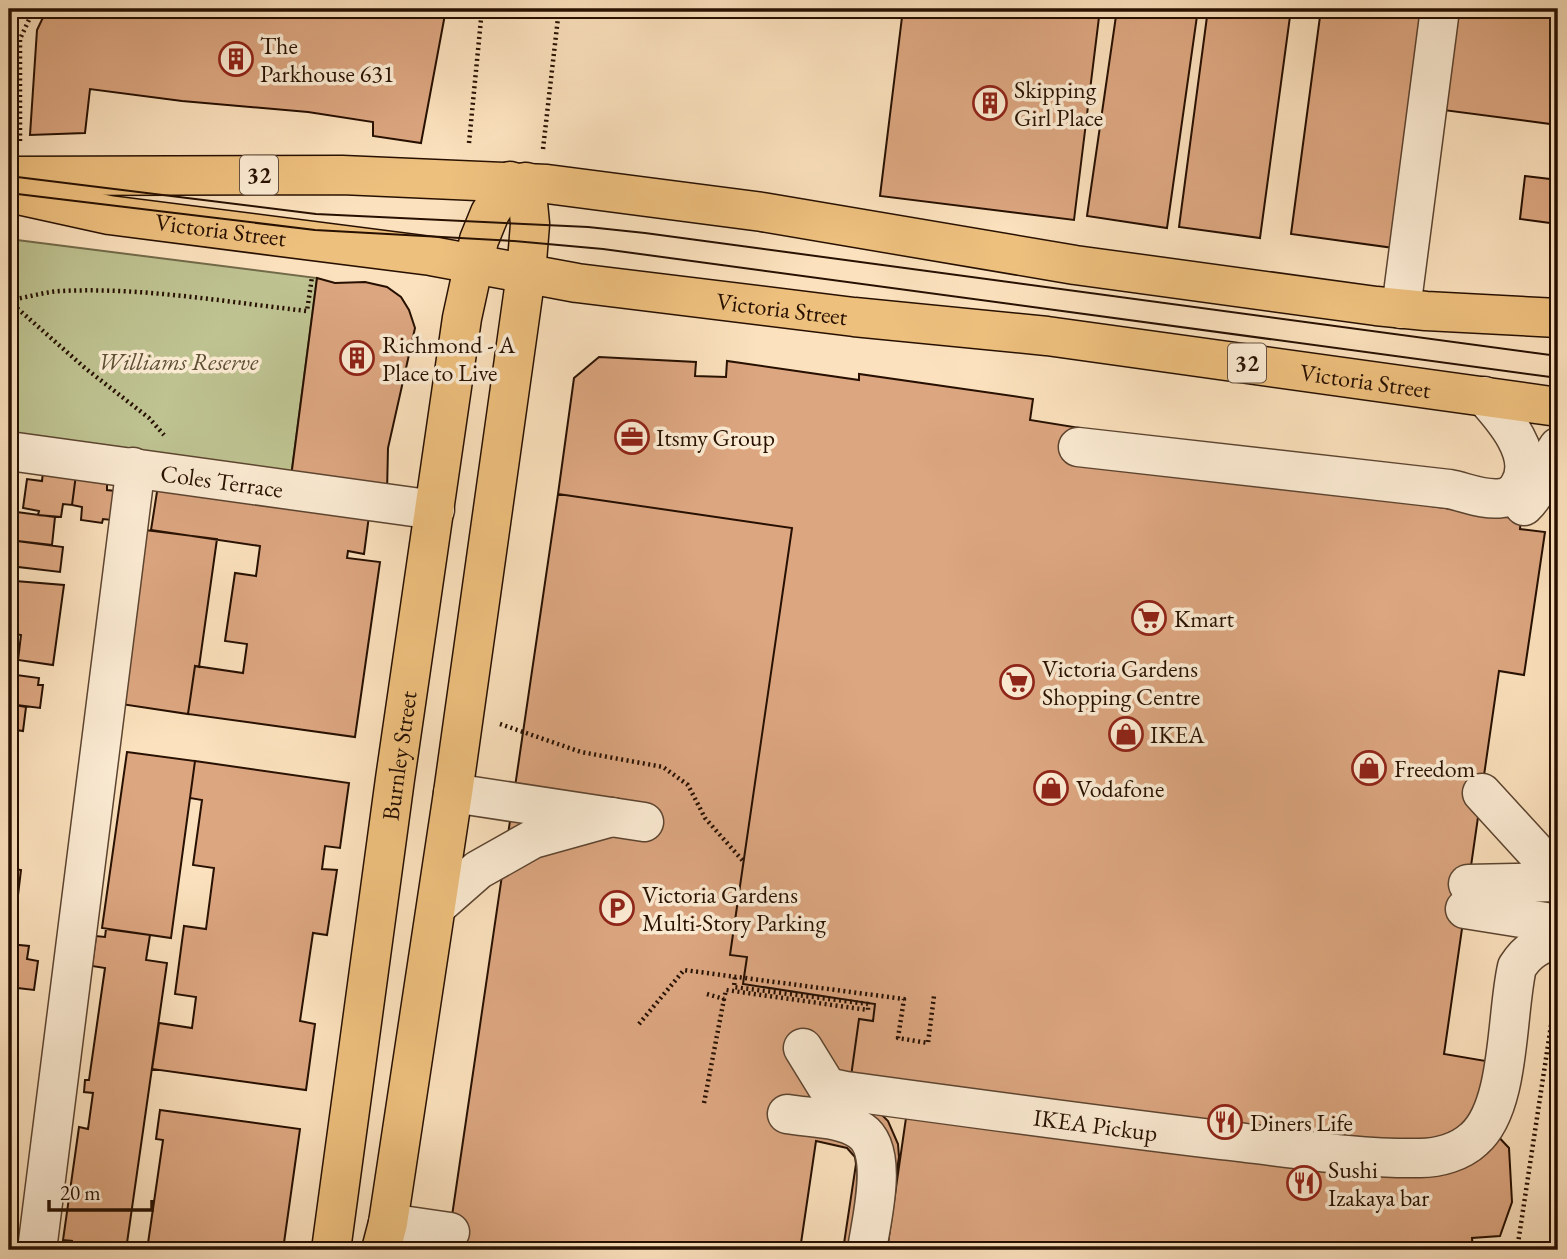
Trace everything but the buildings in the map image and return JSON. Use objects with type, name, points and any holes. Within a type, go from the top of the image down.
[{"type":"main road","name":"Victoria Street","points":[[14,160],[570,186],[762,212],[1075,265],[1401,309],[1558,318]]},
{"type":"main road","name":"Burnley Street","points":[[334,1233],[395,779],[462,318],[473,264],[486,221],[518,182]]},
{"type":"main road","points":[[334,1233],[385,1237],[437,906],[526,274],[530,224],[518,182]]},
{"type":"main road","name":"Victoria Street","points":[[9,193],[109,215],[346,245],[577,283],[778,308],[1047,336],[1558,407]]},
{"type":"main road","points":[[395,779],[453,793]]},
{"type":"street","points":[[1401,309],[1440,9]]},
{"type":"street","points":[[1078,447],[1359,487],[1449,489],[1503,498],[1519,486],[1524,463],[1516,437],[1484,396]]},
{"type":"street","points":[[1359,487],[1348,491],[1462,506],[1494,514],[1511,513],[1529,501],[1558,447]]},
{"type":"street","name":"Coles Terrace","points":[[9,451],[435,510]]},
{"type":"street","points":[[37,1250],[132,495],[133,467]]},
{"type":"street","points":[[437,906],[478,870],[533,839],[628,819],[453,793]]},
{"type":"street","points":[[1482,793],[1558,876]]},
{"type":"street","points":[[1558,882],[1466,897],[1510,918],[1558,924]]},
{"type":"street","points":[[1510,918],[1516,975]]},
{"type":"street","name":"IKEA Pickup","points":[[803,1048],[827,1087],[846,1091],[1069,1122],[1369,1157],[1436,1156],[1462,1148],[1478,1136],[1492,1116],[1499,1089],[1516,975],[1523,958],[1533,949],[1558,940]]},
{"type":"street","name":"IKEA Pickup","points":[[931,1081],[998,1087],[1326,1136],[1410,1157]]},
{"type":"street","points":[[787,1114],[842,1122],[861,1130],[873,1143],[877,1163],[876,1192],[867,1250]]},
{"type":"street","points":[[385,1237],[450,1232]]},
{"type":"path","points":[[14,160],[20,39],[34,9]]},
{"type":"path","points":[[482,9],[467,142],[518,182],[545,147],[559,9]]},
{"type":"path","points":[[9,301],[62,291],[133,292],[307,311],[313,268]]},
{"type":"path","points":[[9,301],[85,368],[149,418],[204,477]]},
{"type":"path","points":[[500,724],[581,752],[663,767],[688,785],[705,818],[743,860]]},
{"type":"path","points":[[639,1024],[684,970],[904,999],[898,1038],[928,1043],[934,996]]},
{"type":"path","points":[[704,1103],[726,990],[868,1010],[868,1004],[734,987],[735,976]]},
{"type":"path","points":[[1517,1250],[1558,978]]},
{"type":"path","points":[[707,994],[724,999]]},
{"type":"green space","name":"Williams Reserve","points":[[9,239],[317,278],[291,477],[9,441]]},
{"type":"tram line","points":[[9,176],[316,214],[588,227],[645,233],[1558,356]]},
{"type":"tram line","points":[[9,193],[315,230],[514,241],[603,249],[1558,378]]},
{"type":"place","name":"The Parkhouse 631","points":[[236,59]]},
{"type":"place","name":"Skipping Girl Place","points":[[990,103]]},
{"type":"place","name":"Richmond - A Place to Live","points":[[357,358]]},
{"type":"place","name":"Itsmy Group","points":[[632,437]]},
{"type":"place","name":"Kmart","points":[[1149,618]]},
{"type":"place","name":"Victoria Gardens Shopping Centre","points":[[1017,682]]},
{"type":"place","name":"IKEA","points":[[1126,734]]},
{"type":"place","name":"Freedom","points":[[1369,768]]},
{"type":"place","name":"Vodafone","points":[[1051,788]]},
{"type":"place","name":"Victoria Gardens Multi-Story Parking","points":[[617,908]]},
{"type":"place","name":"Diners Life","points":[[1225,1122]]},
{"type":"place","name":"Sushi Izakaya bar","points":[[1304,1183]]}]
